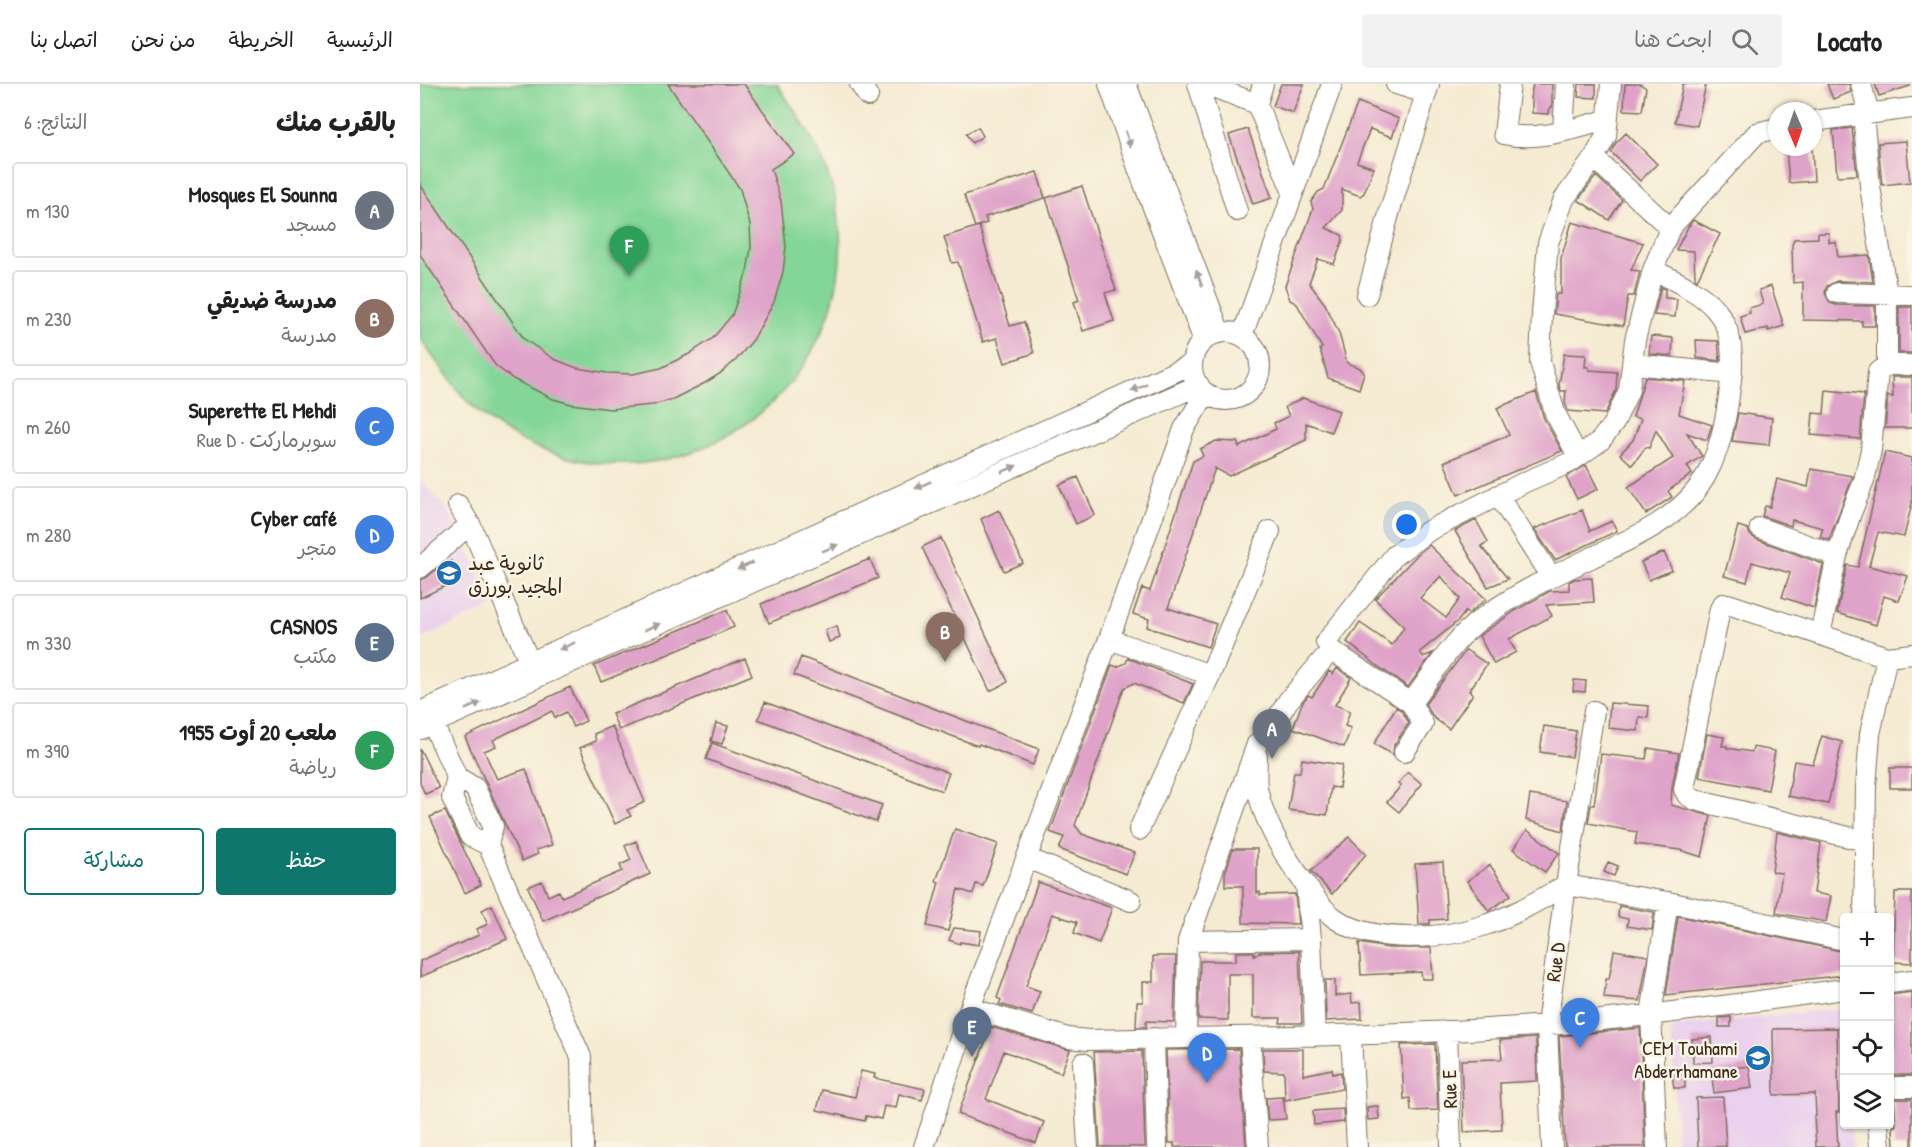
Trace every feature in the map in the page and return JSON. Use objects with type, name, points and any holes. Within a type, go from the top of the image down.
[{"type":"street","points":[[1109,84],[1138,168],[1212,337]]},
{"type":"street","points":[[1126,84],[1212,337]]},
{"type":"street","points":[[1198,84],[1237,211]]},
{"type":"street","points":[[1205,84],[1257,104]]},
{"type":"street","points":[[1263,84],[1257,104],[1293,193]]},
{"type":"street","points":[[1242,336],[1332,84]]},
{"type":"street","points":[[1367,295],[1427,88],[1396,84]]},
{"type":"street","points":[[1510,84],[1504,134],[1518,138],[1563,131],[1607,120]]},
{"type":"street","points":[[1563,131],[1566,84]]},
{"type":"street","points":[[1578,456],[1555,413],[1540,362],[1548,243],[1564,199],[1593,159],[1606,136],[1611,84]]},
{"type":"street","points":[[1861,84],[1866,113],[1870,186],[1887,295],[1887,364]]},
{"type":"street","points":[[1822,120],[1912,108]]},
{"type":"street","points":[[1404,752],[1424,724],[1411,703],[1331,650],[1326,642],[1395,555],[1430,530],[1569,462],[1600,441],[1614,423],[1629,390],[1634,364],[1635,340],[1653,270],[1670,228],[1757,133],[1768,130]]},
{"type":"street","points":[[1593,159],[1670,228]]},
{"type":"street","points":[[1411,703],[1450,651],[1479,620],[1551,577],[1659,523],[1683,505],[1698,487],[1713,461],[1732,374],[1733,358],[1729,334],[1721,316],[1706,299],[1690,287],[1653,270]]},
{"type":"street","points":[[1837,293],[1912,295]]},
{"type":"street","points":[[1232,333],[1242,336],[1257,352],[1260,374],[1248,392],[1238,398],[1227,400],[1216,398],[1202,389],[1194,375],[1192,364],[1198,348],[1212,337],[1232,333]]},
{"type":"street","points":[[425,719],[530,663],[1192,364]]},
{"type":"street","points":[[1634,364],[1732,374]]},
{"type":"street","points":[[1820,634],[1837,556],[1864,481],[1871,450],[1878,372],[1887,364],[1912,364]]},
{"type":"street","points":[[924,1147],[970,1008],[1109,639],[1184,429],[1202,389]]},
{"type":"street","points":[[425,719],[1202,389]]},
{"type":"street","points":[[1498,495],[1551,577]]},
{"type":"street","points":[[458,505],[471,526],[530,663]]},
{"type":"street","points":[[420,568],[471,526]]},
{"type":"street","points":[[1760,528],[1837,556]]},
{"type":"street","points":[[1139,830],[1210,675],[1270,531]]},
{"type":"street","points":[[1865,841],[1695,801],[1687,795],[1684,789],[1720,609],[1723,604],[1728,604],[1887,657],[1912,654]]},
{"type":"street","points":[[1109,639],[1210,675]]},
{"type":"street","points":[[1186,1037],[1188,941],[1257,744],[1269,732],[1288,700],[1331,650]]},
{"type":"street","points":[[1864,913],[1866,787],[1870,734],[1887,657]]},
{"type":"street","name":"Rue D","points":[[1552,1147],[1547,1025],[1566,885],[1594,711]]},
{"type":"street","points":[[425,719],[457,777],[452,798],[470,836],[488,845],[581,1057],[584,1147]]},
{"type":"street","points":[[1257,744],[1258,791],[1278,844],[1306,885],[1329,913],[1337,920],[1356,929],[1401,936],[1430,936],[1487,925],[1515,913],[1566,885],[1668,902],[1840,939]]},
{"type":"street","points":[[1027,858],[1131,901]]},
{"type":"street","points":[[1306,885],[1315,1036]]},
{"type":"street","points":[[1657,1147],[1652,1015],[1668,902]]},
{"type":"street","points":[[1188,941],[1311,939]]},
{"type":"street","points":[[1894,982],[1912,980]]},
{"type":"street","points":[[970,1008],[1068,1038],[1088,1040],[1351,1036],[1547,1025],[1652,1015],[1840,990]]},
{"type":"street","name":"Rue E","points":[[1447,1032],[1451,1147]]},
{"type":"street","points":[[1351,1036],[1357,1147]]},
{"type":"street","points":[[1154,1038],[1157,1147]]},
{"type":"street","points":[[1250,1038],[1258,1147]]},
{"type":"street","points":[[1083,1063],[1088,1147]]},
{"type":"street","points":[[1894,1087],[1912,1087]]},
{"type":"street","points":[[1878,1129],[1880,1147]]},
{"type":"shaded area","name":"ثانوية عبد المجيد بورزق","points":[[420,480],[446,508],[465,539],[493,606],[420,639]]},
{"type":"shaded area","name":"CEM Touhami Abderrhamane","points":[[1840,1008],[1840,1129],[1851,1129],[1853,1147],[1677,1147],[1671,1027]]},
{"type":"green space","points":[[420,84],[777,84],[819,152],[835,197],[840,258],[829,314],[804,365],[767,407],[721,439],[668,459],[611,464],[551,453],[520,440],[493,424],[459,391],[420,336]]},
{"type":"building","points":[[668,84],[744,84],[794,154],[771,169],[781,201],[786,246],[783,272],[774,302],[753,340],[736,360],[705,383],[673,399],[653,405],[610,409],[571,404],[553,399],[513,379],[495,365],[420,255],[420,184],[524,339],[554,359],[577,368],[633,374],[661,368],[689,354],[713,338],[732,315],[747,272],[751,247],[750,225],[740,189]]},
{"type":"building","points":[[1281,84],[1304,84],[1293,113],[1273,106]]},
{"type":"building","points":[[1533,84],[1552,84],[1552,107],[1549,114],[1532,113],[1532,100],[1530,99]]},
{"type":"building","points":[[1579,84],[1596,84],[1596,98],[1578,97]]},
{"type":"building","points":[[1625,84],[1640,84],[1646,88],[1642,111],[1624,110]]},
{"type":"building","points":[[1683,84],[1706,84],[1697,126],[1675,122]]},
{"type":"building","points":[[1827,84],[1849,84],[1851,92],[1833,99]]},
{"type":"building","points":[[1875,84],[1910,84],[1910,86],[1879,96]]},
{"type":"building","points":[[1358,102],[1399,119],[1392,137],[1370,129],[1357,162],[1374,168],[1364,193],[1360,196],[1342,189],[1342,210],[1326,228],[1342,235],[1343,240],[1334,264],[1318,259],[1309,283],[1325,304],[1339,333],[1347,363],[1360,368],[1364,373],[1359,389],[1328,378],[1320,349],[1322,348],[1297,304],[1290,300],[1285,286],[1313,209],[1311,202],[1318,192],[1324,189]]},
{"type":"building","points":[[978,127],[983,136],[972,143],[966,134]]},
{"type":"building","points":[[1852,128],[1857,175],[1837,176],[1833,130]]},
{"type":"building","points":[[1248,129],[1272,198],[1253,204],[1229,135]]},
{"type":"building","points":[[1626,133],[1657,164],[1640,181],[1611,152]]},
{"type":"building","points":[[1906,141],[1910,182],[1882,185],[1878,143]]},
{"type":"building","points":[[1787,156],[1813,156],[1814,181],[1789,183]]},
{"type":"building","points":[[1037,172],[1045,198],[985,217],[987,223],[975,227],[964,195]]},
{"type":"building","points":[[1596,176],[1622,200],[1609,220],[1578,200]]},
{"type":"building","points":[[1082,186],[1116,290],[1105,293],[1114,321],[1083,331],[1074,302],[1079,300],[1046,198]]},
{"type":"building","points":[[1693,220],[1720,234],[1697,280],[1694,251],[1676,250]]},
{"type":"building","points":[[1572,222],[1643,243],[1631,270],[1640,271],[1634,296],[1628,296],[1623,326],[1554,314],[1556,294],[1561,294],[1561,258]]},
{"type":"building","points":[[979,226],[1010,326],[1024,322],[1034,353],[1005,363],[997,338],[983,342],[958,262],[952,263],[944,237]]},
{"type":"building","points":[[1818,233],[1829,233],[1829,242],[1836,242],[1838,257],[1869,255],[1873,282],[1837,281],[1827,286],[1825,293],[1830,303],[1836,305],[1875,306],[1875,326],[1862,326],[1862,321],[1803,320],[1803,282],[1793,283],[1792,245],[1794,239],[1818,238]]},
{"type":"building","points":[[1771,286],[1784,326],[1745,334],[1740,316],[1750,313],[1749,308],[1763,304],[1759,290]]},
{"type":"building","points":[[1661,287],[1665,289],[1665,298],[1677,299],[1675,317],[1654,315]]},
{"type":"building","points":[[1899,307],[1912,307],[1912,353],[1899,353]]},
{"type":"building","points":[[1651,336],[1673,338],[1672,356],[1649,354]]},
{"type":"building","points":[[1696,340],[1718,341],[1720,361],[1697,358]]},
{"type":"building","points":[[1564,354],[1586,355],[1585,367],[1589,367],[1589,370],[1617,372],[1616,390],[1605,414],[1568,411],[1565,403],[1566,391],[1561,391],[1559,385]]},
{"type":"building","points":[[1645,377],[1685,381],[1679,414],[1712,425],[1707,440],[1687,433],[1702,456],[1687,466],[1692,474],[1668,491],[1672,497],[1646,514],[1628,487],[1673,458],[1656,430],[1649,448],[1646,447],[1632,465],[1620,454],[1633,440],[1641,419],[1633,417]]},
{"type":"building","points":[[1892,377],[1912,377],[1912,428],[1885,428],[1888,396],[1893,397]]},
{"type":"building","points":[[1826,390],[1864,394],[1860,439],[1811,435],[1813,413],[1824,414]]},
{"type":"building","points":[[1536,392],[1544,419],[1562,451],[1458,495],[1444,462],[1509,435],[1497,408]]},
{"type":"building","points":[[1303,398],[1339,411],[1331,432],[1306,423],[1306,440],[1229,476],[1215,468],[1168,608],[1216,624],[1208,647],[1147,627],[1149,619],[1133,614],[1142,588],[1150,591],[1193,461],[1203,456],[1200,449],[1216,441],[1237,442],[1239,447],[1276,429],[1274,423],[1289,416],[1285,407]]},
{"type":"building","points":[[1738,413],[1772,418],[1769,445],[1732,441]]},
{"type":"building","points":[[1885,452],[1912,458],[1912,503],[1904,537],[1878,532],[1869,566],[1908,576],[1899,601],[1884,596],[1876,625],[1837,613],[1847,565],[1858,567]]},
{"type":"building","points":[[1586,465],[1598,489],[1577,499],[1566,477]]},
{"type":"building","points":[[1811,469],[1853,476],[1829,540],[1820,537],[1823,528],[1792,520],[1791,526],[1762,516],[1765,506],[1770,507],[1777,479],[1808,487]]},
{"type":"building","points":[[1078,477],[1095,515],[1076,524],[1059,485]]},
{"type":"building","points":[[999,510],[1023,563],[1004,571],[981,519]]},
{"type":"building","points":[[1582,510],[1590,531],[1612,521],[1617,531],[1555,560],[1534,529]]},
{"type":"building","points":[[1476,520],[1488,542],[1481,546],[1508,579],[1488,587],[1455,531]]},
{"type":"building","points":[[1738,526],[1748,529],[1750,535],[1756,539],[1823,564],[1814,608],[1782,597],[1790,573],[1752,562],[1747,582],[1724,576]]},
{"type":"building","points":[[941,538],[1008,682],[990,691],[922,547]]},
{"type":"building","points":[[1429,545],[1486,599],[1468,614],[1466,611],[1458,621],[1420,652],[1423,657],[1433,653],[1408,687],[1347,642],[1360,623],[1392,645],[1404,627],[1375,599]],"holes":[[[1441,576],[1460,599],[1446,618],[1420,598]]]},
{"type":"building","points":[[1664,552],[1672,570],[1649,580],[1641,562]]},
{"type":"building","points":[[870,559],[878,578],[769,623],[761,604]]},
{"type":"building","points":[[451,561],[460,579],[420,598],[420,580]]},
{"type":"building","points":[[1592,578],[1594,602],[1546,605],[1552,616],[1509,639],[1516,652],[1494,664],[1479,636],[1515,611],[1550,591],[1569,590],[1569,582],[1574,579]]},
{"type":"building","points":[[727,610],[734,627],[601,682],[594,666]]},
{"type":"building","points":[[837,626],[840,638],[829,642],[825,630]]},
{"type":"building","points":[[1466,650],[1487,664],[1469,691],[1473,694],[1449,729],[1434,718],[1425,704]]},
{"type":"building","points":[[801,657],[1039,749],[1033,765],[794,675]]},
{"type":"building","points":[[745,658],[752,675],[619,730],[612,714]]},
{"type":"building","points":[[1128,658],[1193,684],[1184,703],[1134,683],[1124,688],[1075,825],[1082,834],[1135,853],[1126,874],[1059,849],[1064,837],[1050,832],[1112,665],[1117,667],[1126,663]]},
{"type":"building","points":[[1337,668],[1351,678],[1335,705],[1350,711],[1345,726],[1351,728],[1344,747],[1293,728],[1302,703],[1308,695],[1312,697],[1329,671],[1333,674]]},
{"type":"building","points":[[1574,680],[1586,681],[1585,692],[1573,691]]},
{"type":"building","points":[[570,687],[586,721],[573,727],[566,712],[555,718],[552,711],[493,740],[496,746],[484,751],[497,779],[526,769],[552,845],[536,850],[538,854],[522,861],[465,737]]},
{"type":"building","points":[[765,702],[949,773],[942,791],[758,719]]},
{"type":"building","points":[[1610,703],[1649,706],[1648,718],[1639,717],[1638,731],[1608,728]]},
{"type":"building","points":[[1396,707],[1402,711],[1409,723],[1394,745],[1393,755],[1374,744]]},
{"type":"building","points":[[716,723],[728,726],[722,744],[711,741]]},
{"type":"building","points":[[612,726],[645,802],[627,810],[631,816],[615,824],[580,748],[596,741],[594,734]]},
{"type":"building","points":[[1544,726],[1576,731],[1572,757],[1540,752]]},
{"type":"building","points":[[1707,734],[1724,737],[1722,746],[1727,746],[1727,748],[1752,752],[1753,747],[1775,751],[1768,790],[1699,777]]},
{"type":"building","points":[[1822,736],[1842,742],[1828,804],[1788,796],[1794,761],[1813,764]]},
{"type":"building","points":[[712,743],[882,805],[876,822],[706,759]]},
{"type":"building","points":[[1648,748],[1679,753],[1671,805],[1711,816],[1702,857],[1680,850],[1635,844],[1637,832],[1588,823],[1591,805],[1594,805],[1601,754],[1646,759]]},
{"type":"building","points":[[420,749],[439,788],[425,794],[420,783]]},
{"type":"building","points":[[1302,759],[1342,765],[1339,788],[1331,787],[1327,815],[1288,810],[1294,772],[1300,772]]},
{"type":"building","points":[[1890,768],[1912,768],[1912,788],[1890,788]]},
{"type":"building","points":[[1408,772],[1422,784],[1399,812],[1387,802],[1401,786],[1398,784]]},
{"type":"building","points":[[1530,795],[1567,801],[1563,831],[1526,820]]},
{"type":"building","points":[[445,811],[481,885],[465,893],[430,817]]},
{"type":"building","points":[[955,829],[998,844],[983,886],[976,884],[973,894],[958,889],[948,931],[927,926],[939,882],[936,881]]},
{"type":"building","points":[[1527,830],[1559,853],[1545,872],[1513,849]]},
{"type":"building","points":[[1777,832],[1821,843],[1814,893],[1831,896],[1826,922],[1776,913],[1782,873],[1772,872]]},
{"type":"building","points":[[1349,837],[1366,854],[1332,894],[1311,871]]},
{"type":"building","points":[[636,841],[650,874],[543,921],[528,887],[542,881],[548,896],[559,891],[562,897],[622,871],[620,865],[631,860],[625,846]]},
{"type":"building","points":[[1233,849],[1257,849],[1257,893],[1260,892],[1260,895],[1295,894],[1298,924],[1243,923],[1243,886],[1225,886],[1225,873]]},
{"type":"building","points":[[1443,862],[1447,919],[1430,920],[1430,924],[1419,924],[1415,864]]},
{"type":"building","points":[[1608,862],[1618,866],[1614,876],[1604,872]]},
{"type":"building","points":[[1490,865],[1511,895],[1489,911],[1467,881]]},
{"type":"building","points":[[1038,882],[1112,908],[1099,943],[1074,933],[1077,922],[1052,914],[1026,986],[1040,991],[1032,1014],[999,1004],[1001,1000],[997,998]]},
{"type":"building","points":[[1895,892],[1912,892],[1912,963],[1894,962]]},
{"type":"building","points":[[492,905],[507,939],[420,977],[420,961],[479,935],[477,929],[488,924],[482,910]]},
{"type":"building","points":[[1619,906],[1654,912],[1652,930],[1627,926],[1628,919],[1618,917]]},
{"type":"building","points":[[1678,916],[1840,951],[1840,976],[1666,995]]},
{"type":"building","points":[[954,928],[981,931],[979,945],[960,942],[960,944],[949,940]]},
{"type":"building","points":[[1359,943],[1389,948],[1431,948],[1433,979],[1422,979],[1421,972],[1361,975]]},
{"type":"building","points":[[1614,950],[1648,956],[1640,1001],[1604,998],[1606,979],[1609,979]]},
{"type":"building","points":[[1299,951],[1302,1023],[1280,1023],[1281,1018],[1253,1018],[1253,974],[1228,974],[1228,1020],[1198,1019],[1200,961],[1236,961],[1236,952],[1254,952],[1254,955],[1260,952]]},
{"type":"building","points":[[1153,956],[1176,956],[1174,1022],[1146,1021],[1146,1027],[1136,1027],[1137,1002],[1143,1002],[1143,982],[1153,982]]},
{"type":"building","points":[[1325,980],[1335,980],[1335,996],[1351,994],[1352,1003],[1361,1002],[1362,1019],[1326,1021]]},
{"type":"building","points":[[1912,992],[1912,1075],[1894,1075],[1894,994]]},
{"type":"building","points":[[1731,1017],[1731,1027],[1719,1027],[1719,1018]]},
{"type":"building","points":[[991,1027],[1070,1050],[1061,1073],[1004,1051],[986,1099],[1044,1122],[1036,1143],[958,1114]]},
{"type":"building","points":[[1640,1028],[1645,1147],[1565,1147],[1559,1036]]},
{"type":"building","points":[[1837,1028],[1838,1147],[1816,1147],[1815,1094],[1774,1095],[1773,1029]]},
{"type":"building","points":[[1712,1037],[1713,1062],[1693,1063],[1692,1039]]},
{"type":"building","points":[[1536,1038],[1537,1081],[1500,1083],[1502,1130],[1464,1132],[1461,1060],[1502,1059],[1500,1040]]},
{"type":"building","points":[[1435,1044],[1438,1110],[1411,1111],[1410,1098],[1404,1099],[1401,1045]]},
{"type":"building","points":[[1239,1049],[1246,1147],[1174,1147],[1174,1143],[1169,1143],[1166,1050]]},
{"type":"building","points":[[1263,1049],[1303,1049],[1303,1075],[1332,1069],[1333,1074],[1341,1072],[1342,1089],[1285,1100],[1284,1072],[1264,1071]]},
{"type":"building","points":[[1142,1051],[1145,1147],[1100,1147],[1094,1052]]},
{"type":"building","points":[[1749,1066],[1752,1088],[1714,1093],[1711,1071]]},
{"type":"building","points":[[861,1071],[875,1074],[874,1078],[925,1089],[922,1100],[899,1094],[896,1108],[884,1106],[881,1119],[866,1116],[865,1121],[817,1110],[822,1090],[855,1097]]},
{"type":"building","points":[[1672,1075],[1685,1075],[1685,1088],[1674,1088]]},
{"type":"building","points":[[1283,1097],[1286,1119],[1268,1120],[1266,1098]]},
{"type":"building","points":[[1723,1097],[1726,1147],[1698,1147],[1696,1098]]},
{"type":"building","points":[[1894,1099],[1912,1099],[1912,1147],[1894,1147],[1893,1129],[1896,1126]]},
{"type":"building","points":[[1378,1106],[1379,1119],[1368,1120],[1367,1107]]},
{"type":"building","points":[[1343,1109],[1344,1122],[1314,1125],[1313,1111]]},
{"type":"place","name":"ملعب 20 أوت 1955","points":[[629,276]]},
{"type":"place","name":"ثانوية عبد المجيد بورزق","points":[[449,573]]},
{"type":"place","name":"مدرسة ضديقي","points":[[945,662]]},
{"type":"place","name":"Mosques El Sounna","points":[[1272,759]]},
{"type":"place","name":"Superette El Mehdi","points":[[1580,1048]]},
{"type":"place","name":"CASNOS","points":[[972,1057]]},
{"type":"place","name":"CEM Touhami Abderrhamane","points":[[1758,1058]]},
{"type":"place","name":"Cyber café","points":[[1207,1083]]}]
